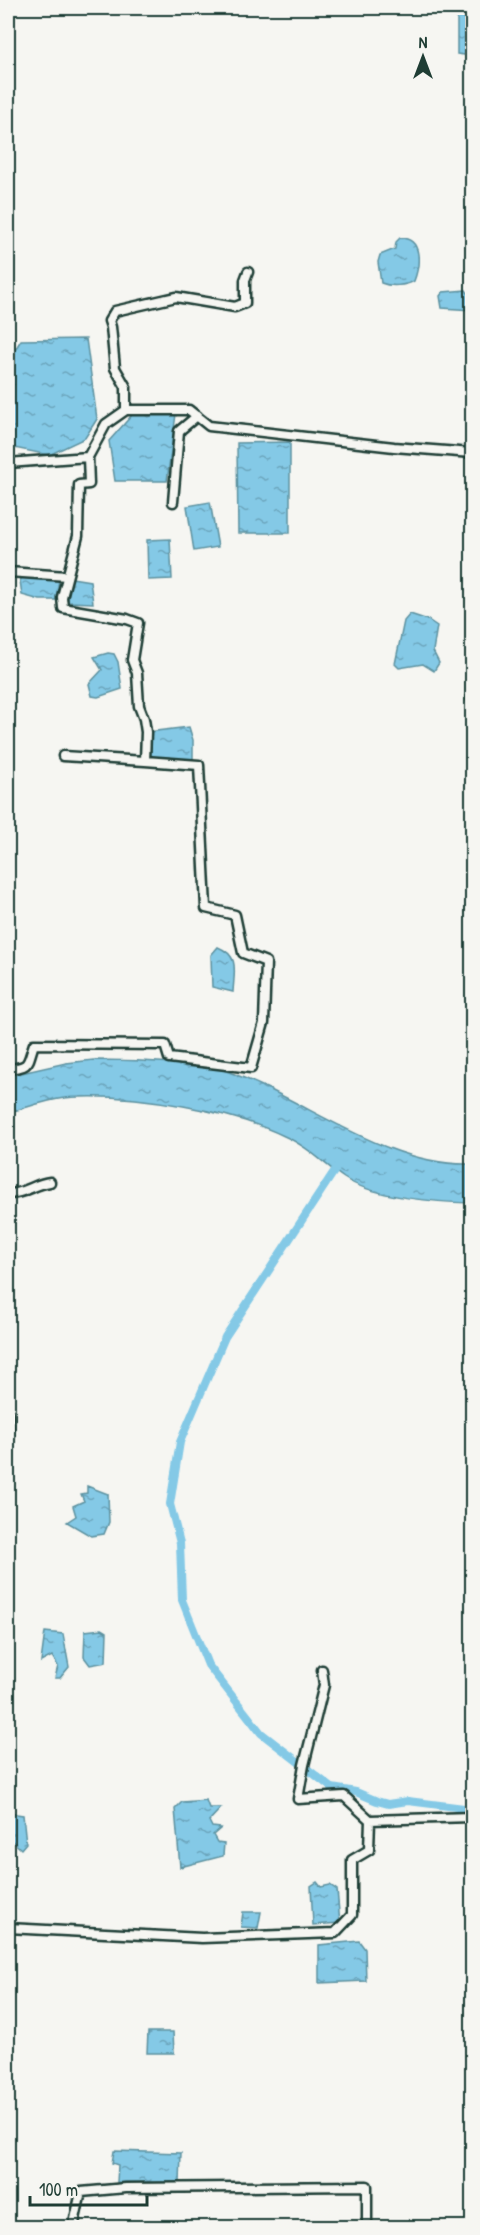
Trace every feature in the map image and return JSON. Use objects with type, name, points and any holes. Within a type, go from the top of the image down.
[{"type":"street","points":[[126,410],[126,387],[115,368],[109,321],[115,311],[176,297],[235,306],[245,303],[245,280],[248,272]]},
{"type":"street","points":[[145,761],[146,732],[139,706],[137,673],[132,660],[138,623],[63,608],[62,597],[78,536],[79,485],[89,484],[88,457],[106,424],[126,410],[189,410],[209,426],[394,447],[472,453]]},
{"type":"street","points":[[173,502],[179,431],[197,416]]},
{"type":"street","points":[[8,463],[88,457]]},
{"type":"street","points":[[8,572],[67,576]]},
{"type":"street","points":[[472,680],[472,700]]},
{"type":"street","points":[[8,1069],[27,1066],[31,1061],[34,1044],[165,1045],[169,1058],[251,1068],[264,1023],[266,962],[243,953],[235,915],[206,909],[199,765],[63,756]]},
{"type":"street","points":[[8,1194],[25,1192],[37,1184],[50,1182]]},
{"type":"street","points":[[8,1412],[9,1450]]},
{"type":"street","points":[[322,1670],[324,1685],[298,1799],[344,1796],[370,1820],[472,1817]]},
{"type":"street","points":[[8,1928],[202,1938],[335,1933],[352,1915],[352,1860],[369,1850],[370,1820]]},
{"type":"street","points":[[73,2228],[81,2192],[126,2188],[368,2186],[367,2228]]},
{"type":"water","points":[[457,8],[472,8],[472,56],[457,54]]},
{"type":"water","points":[[400,238],[413,242],[418,253],[418,268],[414,281],[398,285],[381,283],[378,262],[380,255],[395,249],[396,242]]},
{"type":"water","points":[[466,290],[472,299],[472,310],[442,308],[440,296],[443,292]]},
{"type":"water","points":[[86,339],[97,419],[85,438],[49,455],[9,447],[8,361],[21,340]]},
{"type":"water","points":[[133,414],[176,414],[167,481],[115,481],[109,441]]},
{"type":"water","points":[[290,442],[290,533],[238,533],[237,443]]},
{"type":"water","points":[[210,502],[218,547],[194,551],[187,506]]},
{"type":"water","points":[[170,539],[172,579],[148,580],[147,540]]},
{"type":"water","points":[[26,575],[59,579],[56,600],[40,600],[22,595],[20,580]]},
{"type":"water","points":[[72,578],[90,581],[93,603],[68,602]]},
{"type":"water","points":[[410,614],[428,620],[437,626],[433,651],[439,663],[434,671],[423,664],[399,668],[395,664],[404,621]]},
{"type":"water","points":[[108,653],[114,654],[118,662],[122,689],[98,697],[92,696],[89,684],[102,670],[94,657]]},
{"type":"water","points":[[189,727],[193,740],[193,760],[149,758],[148,732]]},
{"type":"water","points":[[218,947],[230,955],[233,960],[233,992],[212,987],[211,955]]},
{"type":"water","points":[[94,1060],[157,1062],[222,1070],[256,1083],[346,1129],[408,1155],[440,1162],[472,1164],[472,1203],[406,1198],[357,1185],[284,1136],[237,1119],[183,1106],[129,1099],[70,1097],[8,1113],[8,1076],[66,1063]]},
{"type":"water","points":[[87,1486],[108,1494],[109,1522],[104,1534],[91,1536],[67,1522],[76,1516],[73,1506],[84,1501],[81,1494],[87,1493]]},
{"type":"water","points":[[102,1629],[107,1632],[106,1662],[90,1665],[84,1657],[85,1631]]},
{"type":"water","points":[[45,1632],[63,1634],[69,1667],[60,1678],[55,1678],[58,1666],[52,1656],[41,1662]]},
{"type":"water","points":[[206,1800],[209,1808],[221,1808],[209,1821],[212,1827],[221,1828],[213,1835],[217,1842],[224,1843],[223,1856],[180,1867],[175,1809],[182,1802]]},
{"type":"water","points":[[9,1813],[23,1815],[26,1843],[21,1849],[9,1838]]},
{"type":"water","points":[[317,1882],[321,1887],[330,1885],[337,1890],[340,1923],[313,1925],[311,1886]]},
{"type":"water","points":[[243,1912],[261,1912],[258,1928],[241,1927]]},
{"type":"water","points":[[359,1941],[365,1949],[366,1981],[319,1983],[319,1945]]},
{"type":"water","points":[[148,2032],[173,2032],[174,2053],[147,2053]]},
{"type":"water","points":[[114,2151],[181,2153],[180,2183],[117,2182],[118,2165],[112,2163]]},
{"type":"waterway","points":[[339,1164],[225,1337],[180,1442],[170,1504],[180,1543],[182,1600],[208,1665],[261,1733],[332,1788],[356,1792],[388,1804],[408,1801],[472,1809]]}]
